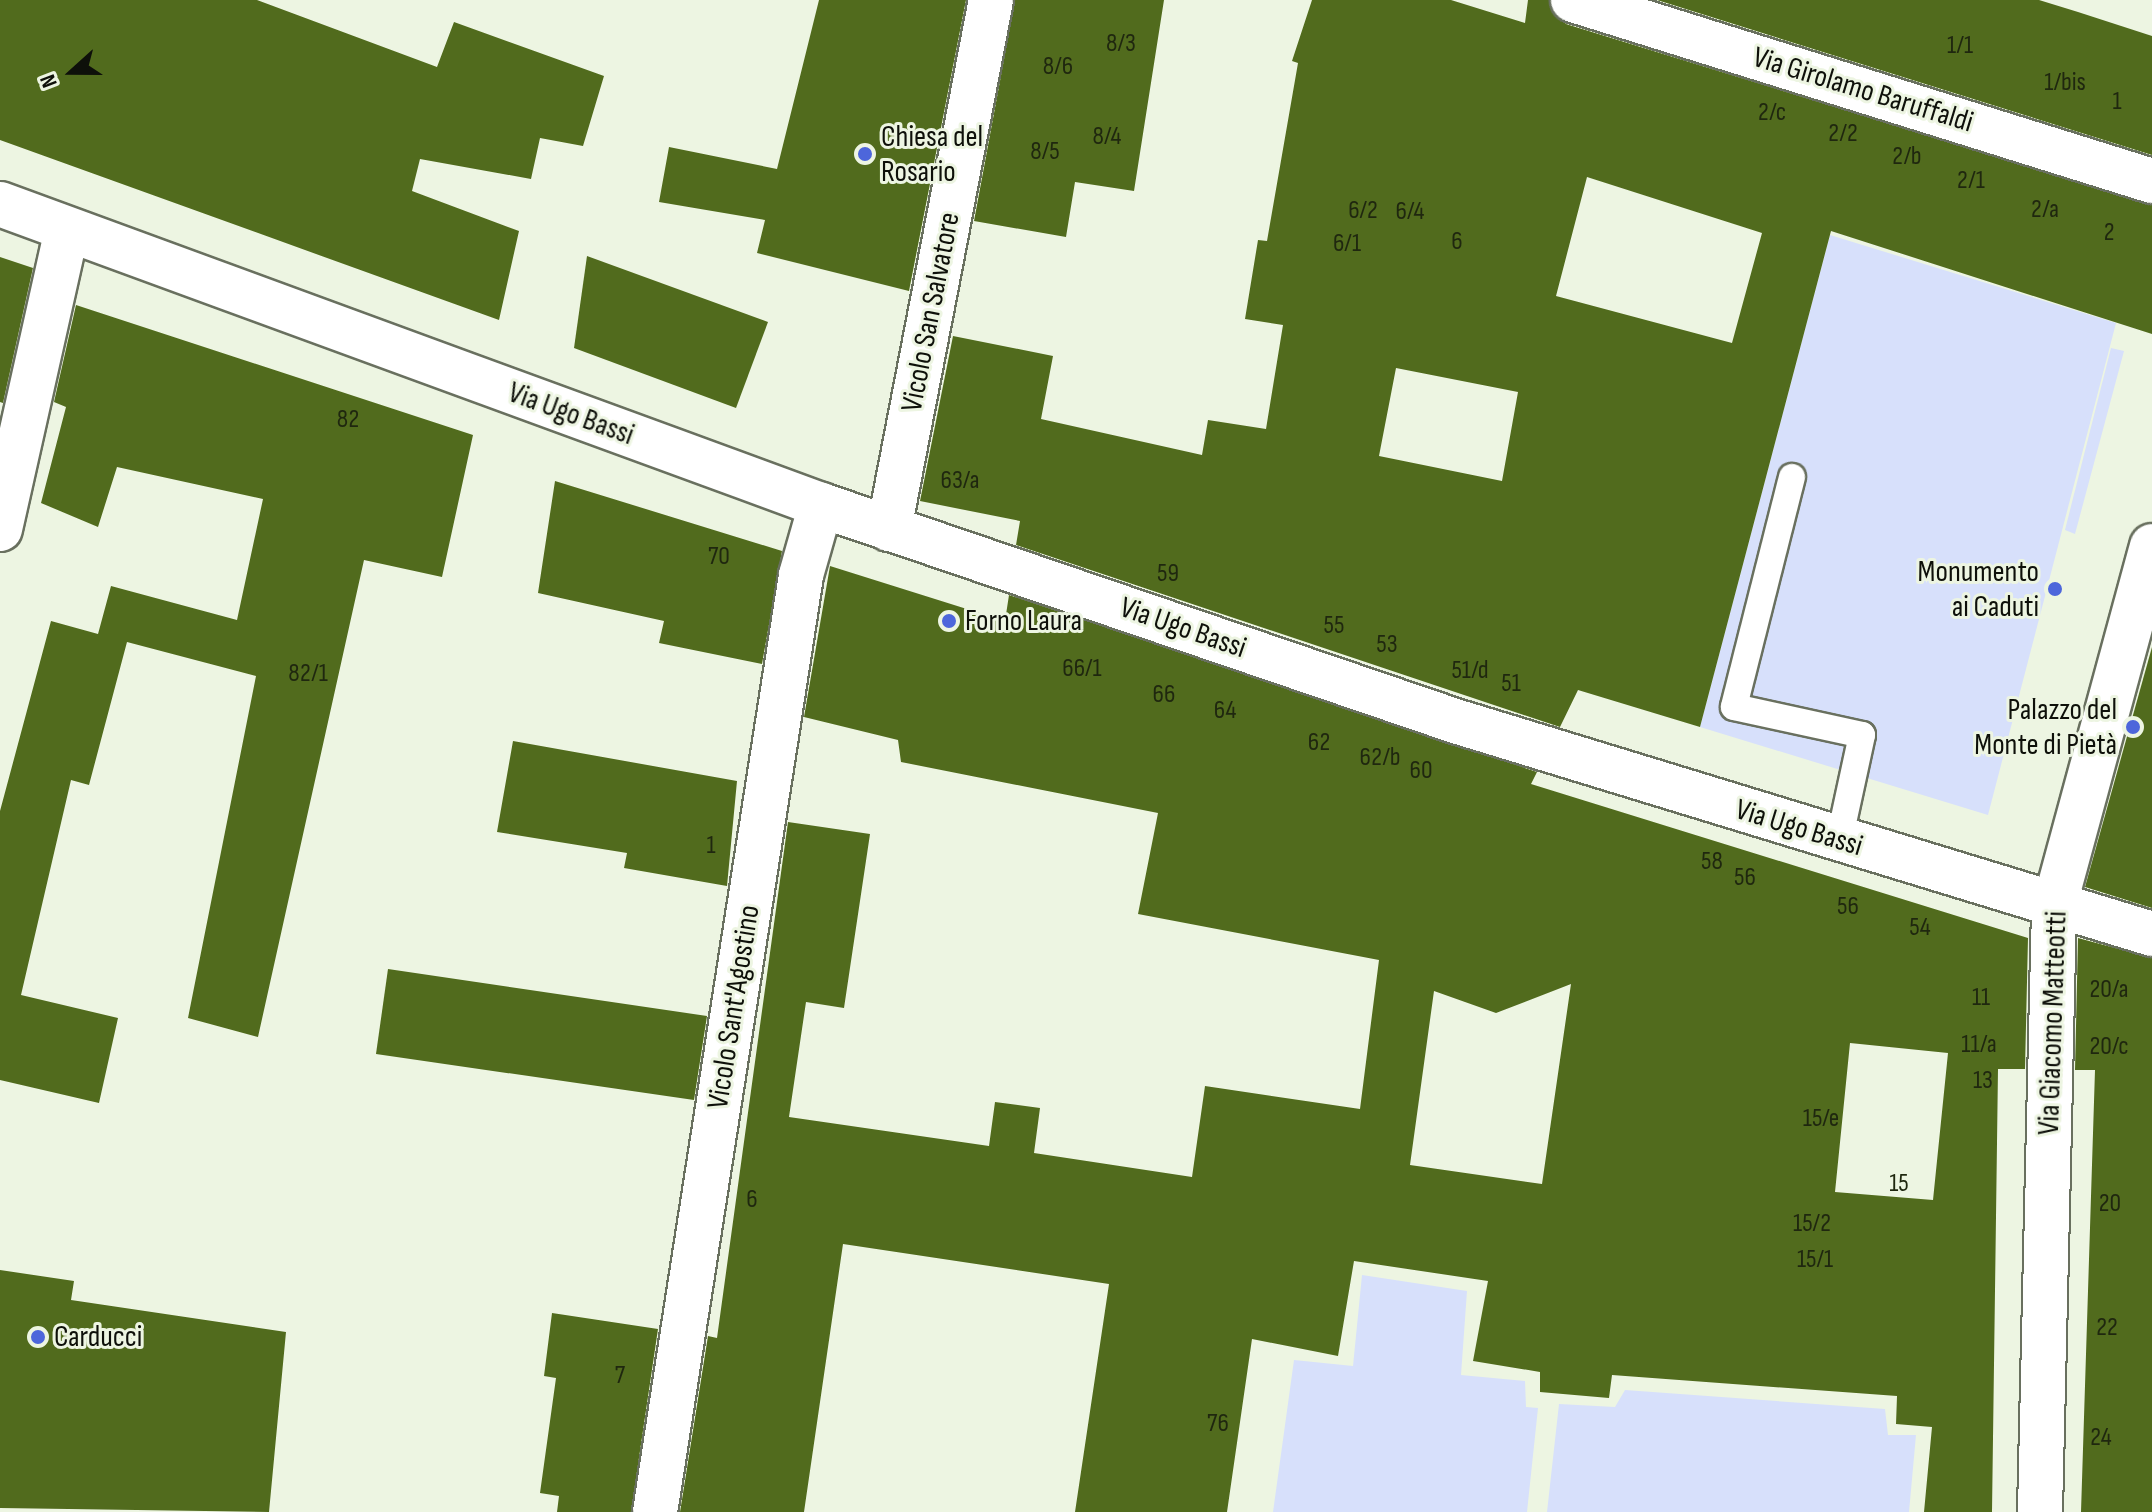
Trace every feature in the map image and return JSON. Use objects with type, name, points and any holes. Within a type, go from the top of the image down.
[{"type":"street","name":"Vicolo San Salvatore","points":[[889,529],[991,0]]},
{"type":"street","name":"Via Girolamo Baruffaldi","points":[[1573,0],[2152,181]]},
{"type":"street","name":"Via Ugo Bassi","points":[[0,204],[821,505],[1455,721],[2054,907],[2152,934]]},
{"type":"street","points":[[0,529],[67,230]]},
{"type":"street","name":"Vicolo Sant'Agostino","points":[[655,1512],[801,575],[821,505]]},
{"type":"street","name":"Via Giacomo Matteotti","points":[[2040,1512],[2054,907],[2152,546]]},
{"type":"lane","points":[[1792,477],[1734,707],[1862,735],[1839,841]]},
{"type":"shaded area","points":[[1830,235],[2116,323],[1988,815],[1700,727]]},
{"type":"shaded area","points":[[2111,348],[2124,351],[2075,534],[2065,530]]},
{"type":"shaded area","points":[[1362,1275],[1467,1291],[1461,1375],[1525,1381],[1526,1407],[1538,1408],[1527,1512],[1273,1512],[1294,1360],[1353,1366]]},
{"type":"shaded area","points":[[1625,1390],[1885,1409],[1888,1435],[1916,1435],[1909,1512],[1547,1512],[1559,1404],[1615,1407]]},
{"type":"building","points":[[0,0],[257,0],[437,67],[454,22],[604,76],[583,146],[540,138],[531,179],[420,159],[412,191],[519,231],[499,320],[0,140]]},
{"type":"building","name":"Chiesa del Rosario","points":[[819,0],[966,0],[909,291],[757,253],[765,220],[659,202],[669,147],[777,169]]},
{"type":"building","points":[[1015,0],[1164,0],[1134,191],[1075,182],[1066,237],[974,221]]},
{"type":"building","points":[[1312,0],[1451,0],[1525,23],[1528,0],[1549,0],[1566,24],[2152,205],[2152,334],[1831,231],[1700,727],[1578,690],[1560,727],[1016,545],[1020,521],[920,501],[953,336],[1053,356],[1041,419],[1202,455],[1208,420],[1266,429],[1283,325],[1245,319],[1258,240],[1267,241],[1298,63],[1292,61]],"holes":[[[1587,177],[1762,233],[1732,343],[1556,296]],[[1396,368],[1518,392],[1502,481],[1379,456]]]},
{"type":"building","points":[[1657,0],[2039,0],[2078,12],[2152,36],[2152,155]]},
{"type":"building","points":[[587,256],[768,322],[736,408],[574,348]]},
{"type":"building","points":[[0,257],[33,268],[3,403],[0,402]]},
{"type":"building","points":[[76,305],[473,435],[442,577],[364,560],[258,1037],[188,1018],[256,676],[127,642],[89,785],[71,780],[21,995],[118,1018],[99,1103],[0,1080],[0,811],[51,621],[98,634],[111,586],[237,620],[263,499],[117,467],[98,527],[41,503],[66,407],[54,402]]},
{"type":"building","points":[[555,481],[782,551],[762,664],[659,643],[664,621],[538,593]]},
{"type":"building","points":[[830,566],[1005,621],[1009,595],[1537,772],[1531,784],[2028,938],[2025,1069],[1998,1069],[1992,1512],[1924,1512],[1932,1427],[1896,1424],[1897,1396],[1612,1375],[1609,1398],[1540,1392],[1540,1372],[1473,1361],[1488,1281],[1354,1261],[1338,1356],[1252,1339],[1227,1512],[1075,1512],[1109,1284],[843,1244],[804,1512],[680,1512],[708,1336],[717,1338],[788,822],[870,834],[844,1008],[806,1002],[789,1117],[989,1146],[995,1102],[1040,1108],[1034,1153],[1192,1177],[1205,1086],[1360,1109],[1379,960],[1138,914],[1158,813],[901,762],[898,740],[804,717]],"holes":[[[1571,984],[1542,1184],[1410,1165],[1434,991],[1496,1013]],[[1850,1043],[1948,1053],[1933,1200],[1835,1192]]]},
{"type":"building","name":"Palazzo del Monte di Pietà","points":[[2152,647],[2152,908],[2085,887]]},
{"type":"building","points":[[513,741],[737,781],[727,886],[624,868],[627,853],[497,832]]},
{"type":"building","points":[[2078,938],[2152,958],[2152,1512],[2081,1512],[2095,1070],[2075,1070]]},
{"type":"building","points":[[388,969],[707,1016],[694,1100],[376,1054]]},
{"type":"building","points":[[0,1270],[74,1281],[71,1300],[286,1332],[269,1512],[0,1508]]},
{"type":"building","points":[[552,1313],[658,1329],[631,1512],[557,1512],[559,1496],[540,1493],[556,1378],[544,1376]]},
{"type":"place","name":"Chiesa del Rosario","points":[[865,154]]},
{"type":"place","name":"Monumento ai Caduti","points":[[2055,589]]},
{"type":"place","name":"Forno Laura","points":[[949,621]]},
{"type":"place","name":"Palazzo del Monte di Pietà","points":[[2133,727]]},
{"type":"place","name":"Carducci","points":[[38,1337]]}]
